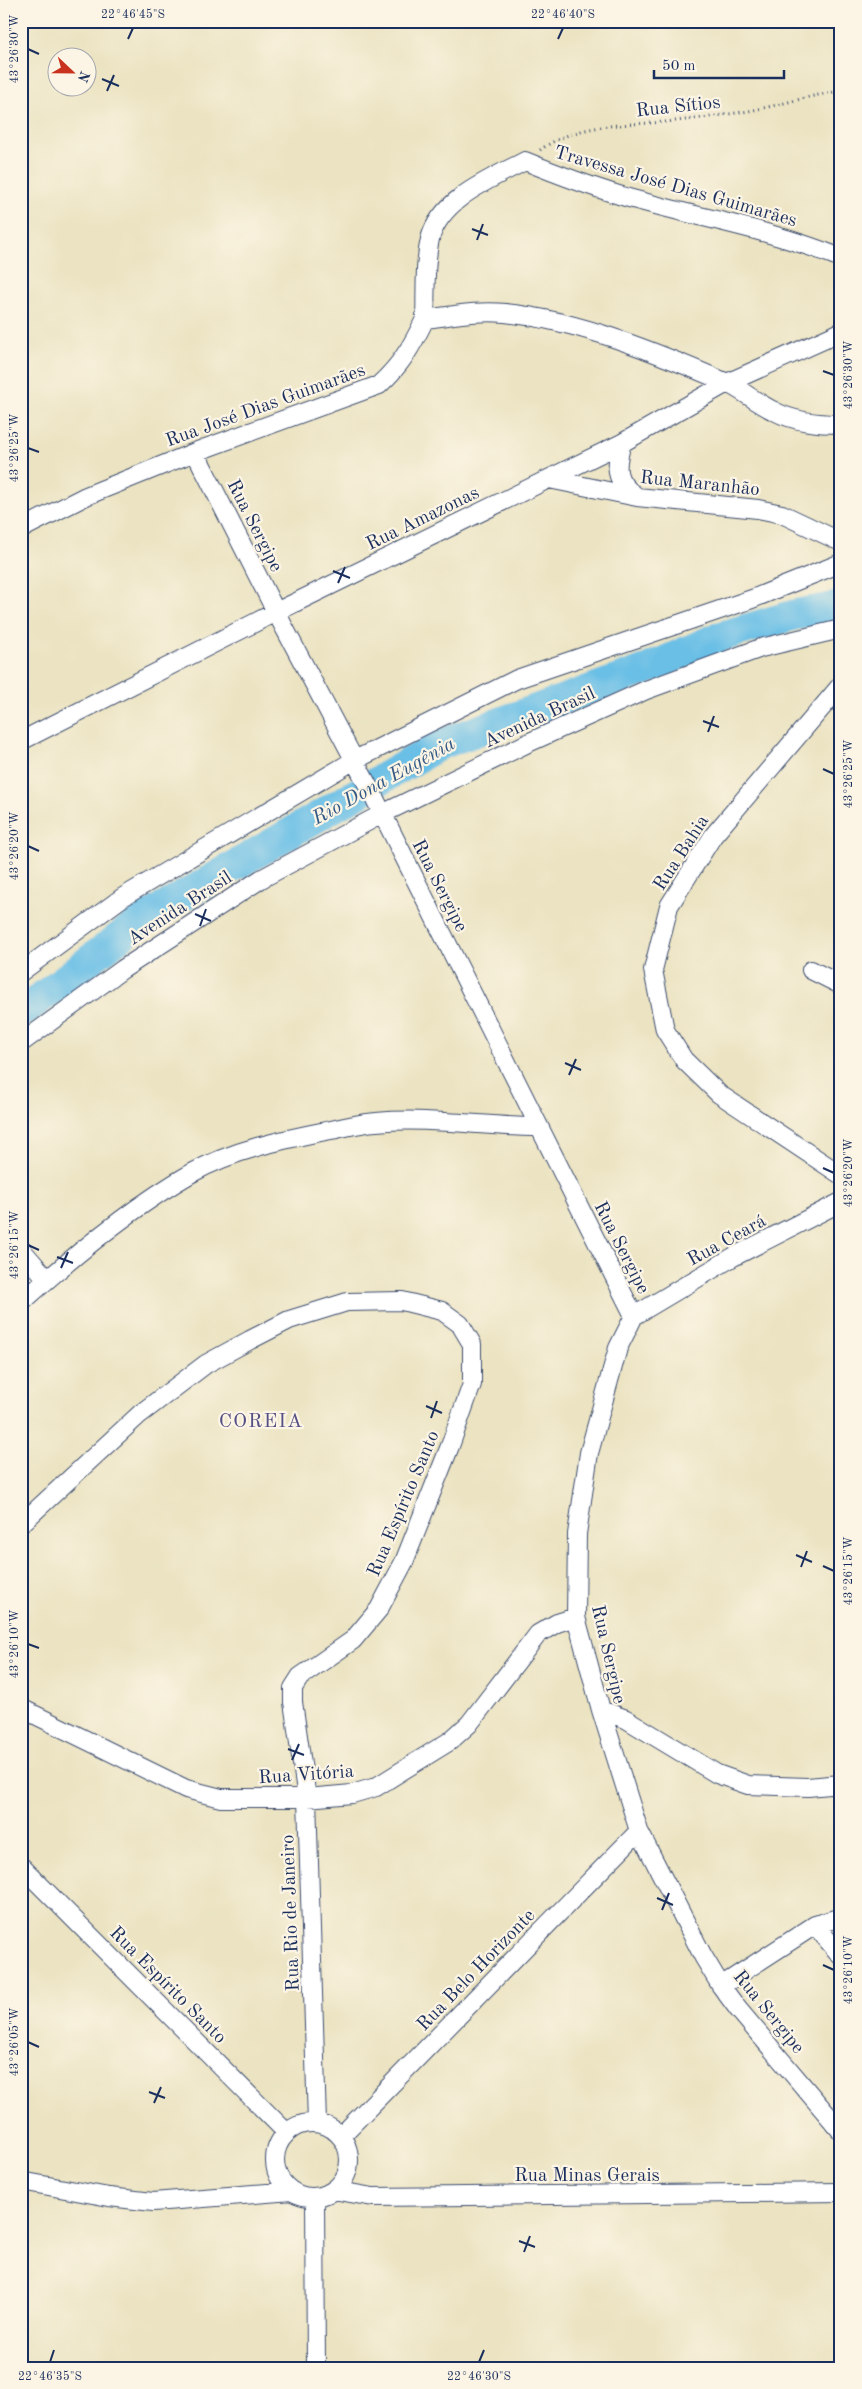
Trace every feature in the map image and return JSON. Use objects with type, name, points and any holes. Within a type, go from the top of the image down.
[{"type":"street","name":"Travessa José Dias Guimarães","points":[[425,319],[426,262],[431,237],[442,216],[460,198],[525,161],[569,179],[622,196],[776,236],[841,258]]},
{"type":"street","points":[[425,319],[474,313],[504,313],[560,323],[604,336],[727,383],[775,412],[805,422],[841,424]]},
{"type":"street","name":"Rua José Dias Guimarães","points":[[21,528],[86,496],[195,452],[379,385],[397,369],[412,346],[425,319]]},
{"type":"street","name":"Rua Amazonas","points":[[21,741],[276,612],[622,443],[727,383],[841,332]]},
{"type":"street","points":[[622,443],[616,461],[618,473],[627,490],[637,497]]},
{"type":"street","name":"Rua Sergipe","points":[[195,452],[276,612],[378,806],[634,1316],[618,1348],[589,1452],[577,1534],[576,1618],[601,1710],[639,1831],[721,1986],[841,2131]]},
{"type":"street","name":"Rua Maranhão","points":[[549,479],[637,497],[758,508],[782,514],[841,542]]},
{"type":"street","name":"Avenida Brasil","points":[[21,972],[123,897],[356,765],[517,679],[752,599],[841,563]]},
{"type":"street","name":"Avenida Brasil","points":[[21,1043],[123,969],[261,879],[378,806],[530,742],[646,690],[761,648],[841,629]]},
{"type":"street","name":"Rua Bahia","points":[[841,685],[712,836],[669,906],[653,970],[665,1030],[684,1060],[719,1094],[841,1175]]},
{"type":"street","points":[[812,970],[841,985]]},
{"type":"street","points":[[21,1302],[130,1215],[191,1173],[248,1150],[305,1135],[375,1122],[431,1120],[505,1127],[539,1127]]},
{"type":"street","name":"Rua Ceará","points":[[634,1316],[733,1257],[841,1202]]},
{"type":"street","points":[[21,1248],[48,1279]]},
{"type":"street","name":"Rua Espírito Santo","points":[[21,1524],[140,1414],[206,1364],[289,1320],[346,1302],[402,1301],[442,1310],[460,1324],[472,1344],[472,1384],[450,1446],[404,1562],[379,1609],[353,1640],[300,1677],[293,1688],[293,1702]]},
{"type":"street","name":"Rua Vitória","points":[[21,1708],[186,1788],[221,1798],[307,1798],[352,1794],[376,1787],[450,1741],[469,1724],[538,1634],[557,1623],[576,1618]]},
{"type":"street","name":"Rua Rio de Janeiro","points":[[293,1702],[307,1798],[317,2123]]},
{"type":"street","points":[[601,1710],[626,1719],[717,1774],[748,1785],[808,1787],[841,1784]]},
{"type":"street","name":"Rua Belo Horizonte","points":[[341,2136],[639,1831]]},
{"type":"street","name":"Rua Espírito Santo","points":[[21,1866],[286,2132]]},
{"type":"street","points":[[721,1986],[815,1924],[841,1917]]},
{"type":"street","points":[[815,1924],[841,1956]]},
{"type":"street","points":[[21,2181],[109,2197],[153,2202],[292,2192],[303,2196],[315,2197],[333,2190],[344,2176],[349,2158],[341,2136],[326,2125],[317,2123],[296,2126],[286,2132],[279,2142],[275,2164],[278,2175],[292,2192]]},
{"type":"street","name":"Rua Minas Gerais","points":[[333,2190],[373,2197],[841,2192]]},
{"type":"street","points":[[315,2197],[316,2368]]},
{"type":"path","name":"Rua Sítios","points":[[525,161],[558,138],[591,127],[675,121],[738,113],[812,95],[841,91]]},
{"type":"waterway","name":"Rio Dona Eugênia","points":[[21,1013],[139,922],[441,744],[650,668],[719,637],[794,615],[841,606]]},
{"type":"district","name":"COREIA","points":[[261,1420]]}]
